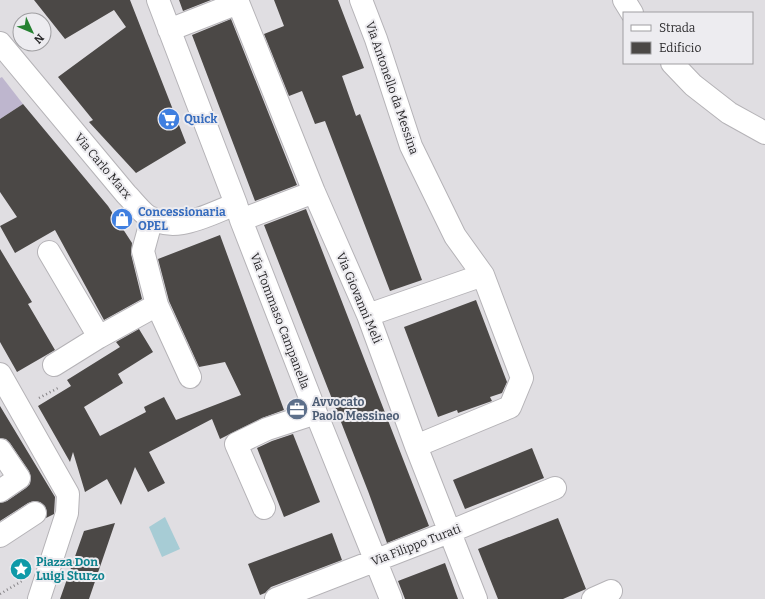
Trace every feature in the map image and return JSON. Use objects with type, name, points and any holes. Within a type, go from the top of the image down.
[{"type":"street","name":"Via Tommaso Campanella","points":[[158,0],[316,413],[391,599]]},
{"type":"street","name":"Via Antonello da Messina","points":[[361,0],[376,39],[411,146],[455,236],[483,275],[522,378],[510,407],[416,446]]},
{"type":"street","points":[[624,0],[631,12]]},
{"type":"street","points":[[170,30],[238,2]]},
{"type":"street","name":"Via Giovanni Meli","points":[[238,2],[314,192],[368,315],[416,446],[476,599]]},
{"type":"street","name":"Via Carlo Marx","points":[[0,43],[126,194],[146,215],[152,218],[169,224],[181,224],[198,219],[239,212],[314,192]]},
{"type":"street","points":[[673,64],[693,85],[729,113],[765,133]]},
{"type":"street","points":[[152,218],[143,251],[157,305],[190,377]]},
{"type":"street","points":[[49,252],[99,337]]},
{"type":"street","points":[[368,315],[483,275]]},
{"type":"street","points":[[54,365],[99,337],[157,305]]},
{"type":"street","points":[[0,374],[68,494],[68,514],[39,599]]},
{"type":"street","points":[[264,508],[236,444],[267,429],[316,413]]},
{"type":"street","points":[[0,450],[19,478],[0,491]]},
{"type":"street","name":"Via Filippo Turati","points":[[276,599],[449,532],[555,488]]},
{"type":"street","points":[[0,536],[35,513]]},
{"type":"path","points":[[35,401],[65,384],[54,365]]},
{"type":"path","points":[[0,594],[27,578]]},
{"type":"shaded area","points":[[2,77],[23,104],[0,119],[0,78]]},
{"type":"water","points":[[165,517],[180,549],[162,557],[149,527]]},
{"type":"building","points":[[34,0],[130,0],[186,143],[136,173],[89,122],[93,120],[58,77],[126,27],[114,10],[65,39],[52,23],[52,12],[44,12]]},
{"type":"building","points":[[179,0],[211,0],[183,11]]},
{"type":"building","points":[[274,0],[338,0],[364,68],[342,76],[356,116],[360,114],[422,280],[390,291],[325,121],[315,124],[302,91],[289,96],[264,34],[284,26]]},
{"type":"building","points":[[231,19],[297,185],[255,201],[192,35]]},
{"type":"building","points":[[23,104],[108,206],[132,243],[131,254],[142,299],[104,320],[55,230],[15,253],[0,226],[17,217],[0,192],[0,119]]},
{"type":"building","points":[[306,209],[429,526],[387,543],[264,225]]},
{"type":"building","points":[[220,235],[284,410],[262,418],[220,439],[212,419],[149,452],[165,483],[148,492],[135,467],[121,505],[107,479],[85,492],[73,452],[70,462],[38,406],[71,386],[67,380],[120,347],[116,342],[139,329],[153,352],[118,374],[123,383],[84,407],[100,436],[146,412],[144,407],[164,397],[176,420],[241,395],[225,362],[199,367],[169,301],[158,259]]},
{"type":"building","points":[[0,249],[32,302],[28,304],[55,350],[17,372],[0,342]]},
{"type":"building","points":[[476,300],[507,382],[502,393],[490,397],[492,401],[458,413],[457,410],[438,417],[404,327]]},
{"type":"building","points":[[0,406],[55,497],[54,514],[46,518],[47,512],[45,506],[40,502],[34,501],[28,503],[0,521],[0,503],[7,501],[26,488],[30,484],[31,477],[29,471],[10,443],[6,439],[0,438]]},
{"type":"building","points":[[293,434],[320,502],[284,517],[257,448]]},
{"type":"building","points":[[532,448],[544,478],[465,509],[453,480]]},
{"type":"building","points":[[558,518],[586,589],[563,599],[498,599],[478,549]]},
{"type":"building","points":[[115,523],[89,599],[60,599],[84,531]]},
{"type":"building","points":[[332,533],[342,560],[271,587],[265,593],[260,595],[248,564]]},
{"type":"building","points":[[445,563],[458,599],[405,599],[398,581]]},
{"type":"place","name":"Quick","points":[[169,119]]},
{"type":"place","name":"Concessionaria OPEL","points":[[122,219]]},
{"type":"place","name":"Avvocato Paolo Messineo","points":[[297,409]]},
{"type":"place","name":"Piazza Don Luigi Sturzo","points":[[21,569]]}]
